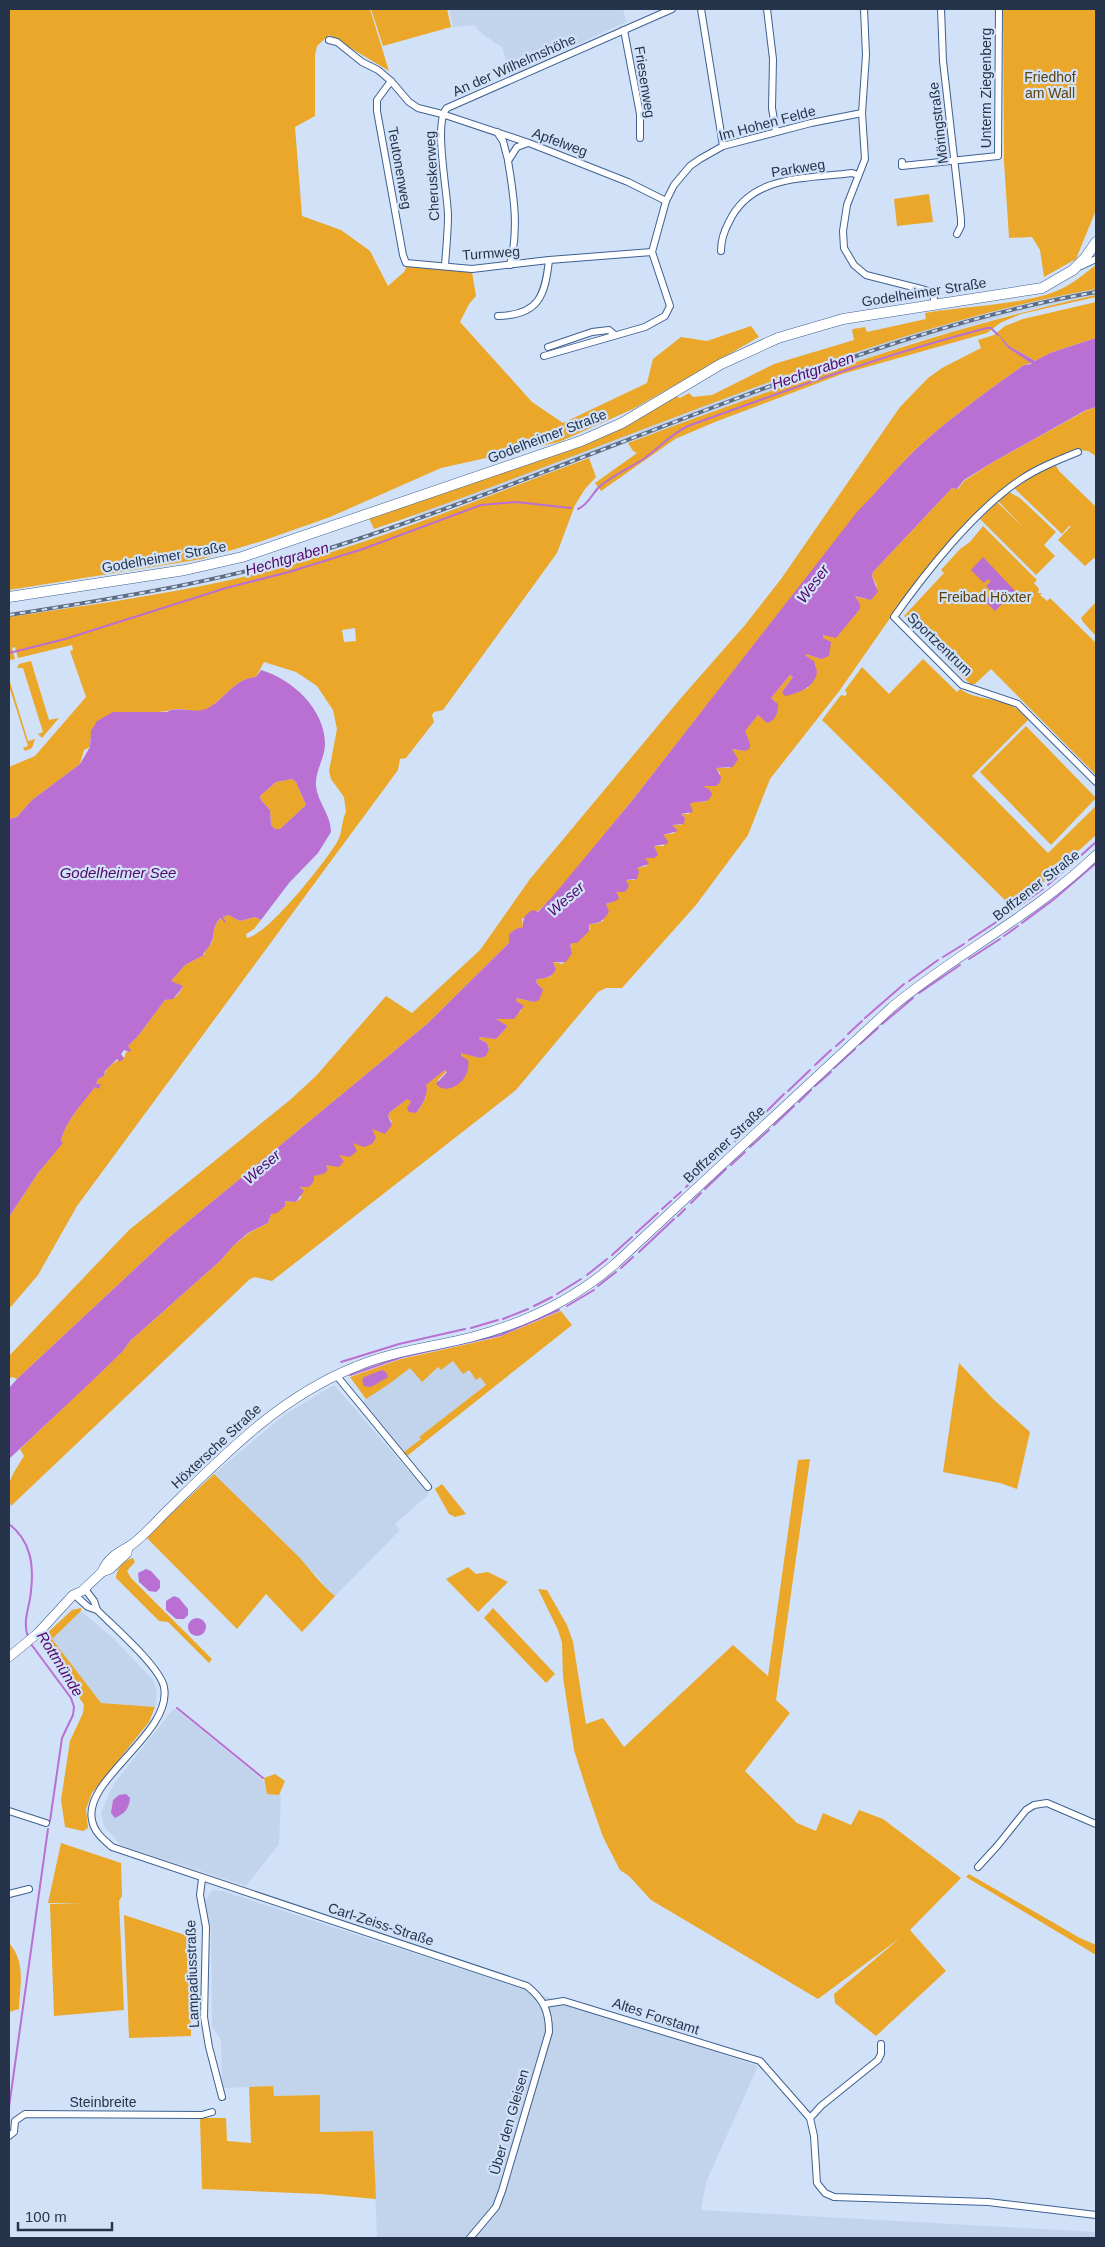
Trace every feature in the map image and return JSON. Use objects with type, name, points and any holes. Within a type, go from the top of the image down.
[{"type":"main road","name":"Godelheimer Straße","points":[[9,597],[184,570],[242,557],[581,441],[622,422],[721,364],[778,338],[843,319],[935,303],[1042,288],[1073,270],[1085,258],[1096,242]]},
{"type":"street","name":"An der Wilhelmshöhe","points":[[329,40],[337,42],[362,62],[378,70],[391,81],[408,102],[418,108],[442,114],[447,108],[624,30],[662,11],[672,9]]},
{"type":"street","points":[[701,9],[723,146]]},
{"type":"street","points":[[767,9],[773,59],[772,108],[776,132]]},
{"type":"street","points":[[864,9],[866,55],[862,113],[865,159],[847,205],[843,240],[848,256],[854,265],[866,275],[919,287],[933,295],[935,303]]},
{"type":"street","name":"Möringstraße","points":[[941,9],[943,60],[961,226],[957,234]]},
{"type":"street","name":"Unterm Ziegenberg","points":[[902,162],[902,166],[998,156],[999,9]]},
{"type":"street","name":"Friesenweg","points":[[624,30],[640,114],[640,138]]},
{"type":"street","name":"Teutonenweg","points":[[391,81],[377,100],[377,111],[406,263]]},
{"type":"street","name":"Im Hohen Felde","points":[[652,252],[666,201],[674,185],[690,166],[700,158],[723,146],[862,113]]},
{"type":"street","name":"Apfelweg","points":[[442,114],[529,143],[628,182],[666,201]]},
{"type":"street","name":"Cheruskerweg","points":[[442,114],[440,138],[448,217],[445,266]]},
{"type":"street","points":[[497,132],[503,141],[512,186],[516,235],[510,265]]},
{"type":"street","points":[[508,161],[517,148],[529,143]]},
{"type":"street","name":"Parkweg","points":[[721,251],[726,227],[736,208],[753,192],[762,187],[777,182],[813,177],[852,173],[858,175]]},
{"type":"street","points":[[544,356],[644,327],[665,316],[669,312],[670,306],[652,252]]},
{"type":"street","name":"Turmweg","points":[[406,263],[472,269],[549,260],[652,252]]},
{"type":"street","points":[[1073,270],[1096,259]]},
{"type":"street","points":[[498,316],[522,313],[536,304],[542,294],[546,281],[549,260]]},
{"type":"street","points":[[548,348],[592,332],[609,330],[615,335]]},
{"type":"street","name":"Sportzentrum","points":[[1078,452],[1034,472],[993,502],[920,579],[894,617],[962,686],[1018,704],[1096,782]]},
{"type":"street","name":"Boffzener Straße","points":[[334,1376],[368,1362],[402,1352],[504,1328],[536,1315],[580,1291],[616,1264],[892,1007],[927,980],[1033,908],[1096,855]]},
{"type":"street","points":[[334,1376],[428,1487]]},
{"type":"street","name":"Höxtersche Straße","points":[[9,1657],[36,1635],[61,1610],[67,1609],[102,1572],[113,1556],[128,1547],[258,1424],[297,1396],[334,1376]]},
{"type":"street","points":[[82,1593],[94,1601],[98,1610]]},
{"type":"street","points":[[82,1593],[88,1607],[98,1610]]},
{"type":"street","name":"Carl-Zeiss-Straße","points":[[98,1610],[154,1668],[162,1679],[165,1697],[162,1709],[154,1724],[103,1787],[95,1800],[91,1814],[92,1822],[101,1837],[112,1847],[527,1986],[545,2004]]},
{"type":"street","points":[[978,1867],[1026,1810],[1034,1805],[1046,1804],[1096,1824]]},
{"type":"street","points":[[9,1811],[46,1823]]},
{"type":"street","name":"Lampadiusstraße","points":[[202,1878],[200,1894],[206,1927],[204,2017],[208,2047],[222,2097]]},
{"type":"street","points":[[9,1894],[29,1889]]},
{"type":"street","name":"Altes Forstamt","points":[[545,2004],[564,2001],[760,2061],[810,2118]]},
{"type":"street","name":"Über den Gleisen","points":[[470,2238],[496,2207],[502,2191],[549,2032],[549,2018],[545,2004]]},
{"type":"street","points":[[881,2044],[881,2054],[878,2060],[821,2106],[810,2118],[814,2136],[817,2183],[825,2193],[834,2197],[988,2202],[1096,2214]]},
{"type":"street","name":"Steinbreite","points":[[9,2136],[14,2132],[15,2121],[19,2116],[25,2114],[202,2115],[212,2112]]},
{"type":"shaded area","points":[[449,9],[623,9],[626,22],[511,75],[502,47],[482,34],[474,25],[453,27]]},
{"type":"shaded area","points":[[1096,289],[1096,295],[1020,312],[911,343],[718,409],[418,521],[415,515],[715,401],[908,334],[1045,298]]},
{"type":"shaded area","points":[[453,1361],[463,1373],[468,1370],[476,1380],[480,1377],[486,1385],[420,1436],[421,1439],[404,1452],[362,1402],[410,1367],[431,1373],[438,1367],[441,1370]]},
{"type":"shaded area","points":[[334,1385],[429,1494],[395,1524],[400,1530],[335,1596],[326,1589],[319,1578],[282,1540],[214,1474],[284,1415]]},
{"type":"shaded area","points":[[81,1611],[115,1640],[153,1680],[157,1691],[155,1707],[101,1703],[52,1639]]},
{"type":"shaded area","points":[[174,1708],[264,1781],[267,1794],[281,1795],[279,1844],[246,1886],[121,1845],[104,1826],[101,1813],[113,1785]]},
{"type":"shaded area","points":[[212,1890],[223,1891],[758,2066],[706,2182],[701,2210],[1096,2232],[1096,2238],[377,2238],[373,2131],[320,2132],[319,2095],[273,2096],[273,2086],[222,2088],[221,2040],[212,2027],[211,1928],[205,1901]]},
{"type":"green space","points":[[9,9],[370,9],[389,71],[329,35],[317,46],[315,55],[315,116],[295,127],[302,216],[341,230],[370,251],[388,286],[404,272],[407,266],[472,272],[476,296],[469,304],[460,322],[532,402],[563,423],[647,383],[653,359],[681,337],[707,341],[751,326],[759,337],[633,409],[559,442],[441,468],[330,517],[262,541],[202,559],[9,590]]},
{"type":"green space","points":[[371,9],[447,9],[451,27],[383,46]]},
{"type":"green space","name":"Friedhof am Wall","points":[[1003,9],[1096,9],[1096,210],[1076,259],[1044,277],[1040,250],[1032,237],[1009,238],[1004,161]]},
{"type":"green space","points":[[929,194],[933,222],[897,226],[894,199]]},
{"type":"green space","points":[[1096,265],[1096,289],[1024,304],[953,322],[812,367],[484,490],[374,529],[369,518],[558,454],[624,426],[676,396],[680,398],[689,393],[693,397],[712,395],[774,364],[854,340],[853,329],[865,327],[867,332],[926,319],[925,313],[1031,299],[1061,289]]},
{"type":"green space","points":[[1096,295],[1096,297],[1021,314],[1000,323],[987,333],[842,374],[675,439],[601,491],[595,483],[637,453],[633,451],[628,443],[801,380],[918,342],[1036,309]]},
{"type":"green space","points":[[1096,302],[1096,338],[1050,353],[1035,361],[1009,346],[1001,338],[1007,347],[1032,363],[1024,365],[962,411],[926,440],[899,466],[857,513],[631,802],[553,897],[537,912],[522,919],[523,927],[509,934],[509,943],[427,1024],[167,1239],[17,1379],[12,1377],[9,1379],[9,1356],[129,1230],[290,1100],[316,1076],[386,996],[412,1013],[480,950],[530,879],[681,698],[745,625],[781,579],[900,407],[928,378],[942,368],[981,348],[978,340],[994,335],[1005,326],[1023,319]]},
{"type":"green space","points":[[1096,407],[1096,456],[1088,451],[1079,450],[1033,470],[967,524],[918,578],[840,690],[770,779],[748,835],[696,905],[622,988],[606,988],[598,992],[516,1090],[272,1281],[255,1277],[250,1279],[11,1506],[9,1485],[13,1474],[24,1456],[20,1449],[123,1351],[130,1341],[220,1261],[233,1246],[249,1233],[268,1223],[271,1214],[285,1201],[296,1202],[301,1198],[301,1187],[309,1187],[314,1176],[328,1170],[326,1165],[344,1161],[338,1155],[370,1129],[392,1122],[388,1116],[389,1113],[407,1099],[410,1099],[418,1111],[426,1097],[425,1085],[445,1070],[447,1071],[438,1080],[439,1087],[462,1052],[480,1058],[485,1056],[489,1049],[487,1043],[479,1039],[481,1037],[496,1039],[508,1026],[496,1020],[499,1018],[512,1019],[522,1010],[516,1001],[517,998],[534,1002],[540,986],[536,982],[537,979],[550,977],[556,969],[553,962],[563,964],[572,943],[590,929],[589,924],[603,921],[606,904],[610,903],[626,880],[635,880],[637,868],[647,866],[645,858],[654,858],[654,846],[664,846],[663,835],[675,833],[672,825],[681,825],[685,818],[681,814],[689,814],[690,804],[692,802],[705,802],[703,786],[716,786],[720,783],[720,773],[716,768],[729,768],[732,749],[745,751],[745,731],[758,715],[763,719],[776,702],[771,698],[790,675],[793,677],[782,692],[792,694],[808,688],[816,668],[815,664],[806,654],[821,659],[823,635],[836,637],[860,609],[860,604],[855,596],[865,599],[877,586],[872,576],[873,572],[952,488],[958,489],[964,481],[993,462],[1087,410]]},
{"type":"green space","points":[[589,458],[596,477],[585,489],[575,505],[557,553],[443,710],[434,712],[432,715],[434,722],[406,758],[400,759],[398,770],[77,1206],[38,1275],[9,1309],[9,1217],[38,1173],[62,1143],[63,1133],[75,1112],[95,1086],[99,1088],[101,1084],[96,1084],[98,1079],[104,1076],[111,1065],[124,1058],[126,1052],[129,1052],[128,1046],[138,1036],[165,1000],[172,999],[178,994],[183,986],[170,982],[185,965],[204,956],[212,942],[215,926],[218,921],[221,918],[226,922],[223,917],[228,915],[240,921],[255,917],[261,920],[254,929],[246,934],[247,938],[257,934],[281,912],[320,867],[340,836],[346,812],[344,797],[331,779],[329,771],[337,729],[333,710],[317,686],[296,672],[264,662],[256,677],[242,681],[209,708],[199,711],[176,709],[142,713],[90,739],[90,747],[84,750],[80,764],[32,800],[17,817],[9,819],[9,767],[35,756],[86,697],[70,651],[73,650],[72,645],[18,658],[15,647],[12,648],[15,659],[9,660],[9,617],[175,591],[276,569],[367,541]],"holes":[[[355,628],[356,641],[344,642],[342,630]]]},
{"type":"green space","points":[[1055,464],[1059,471],[1096,507],[1096,559],[1094,558],[1085,566],[1058,540],[1071,526],[1062,534],[1013,487]]},
{"type":"green space","points":[[1009,492],[1020,498],[1056,532],[1044,545],[1055,556],[1036,575],[980,519],[997,502],[1024,528],[998,501]]},
{"type":"green space","name":"Freibad Höxter","points":[[983,526],[1037,580],[1034,583],[1039,589],[1038,593],[1042,593],[1040,595],[1047,601],[1050,598],[1096,643],[1096,775],[991,669],[975,684],[970,684],[904,616],[944,573],[941,570],[960,549],[970,542]]},
{"type":"green space","points":[[1096,602],[1096,636],[1081,618]]},
{"type":"green space","points":[[923,659],[957,692],[960,689],[974,696],[1003,702],[1018,710],[1028,720],[972,776],[1048,853],[1096,806],[1096,835],[1044,882],[1040,881],[1040,885],[1012,907],[822,720],[841,695],[845,696],[847,694],[845,690],[862,667],[889,694]]},
{"type":"green space","points":[[31,661],[49,720],[59,718],[42,738],[38,734],[43,732],[23,668],[17,668],[19,664]]},
{"type":"green space","points":[[9,679],[28,741],[35,739],[32,748],[25,751],[23,748],[28,746],[9,686]]},
{"type":"green space","points":[[1026,726],[1096,798],[1051,845],[980,772]]},
{"type":"green space","points":[[292,779],[296,782],[306,805],[280,829],[275,829],[271,825],[270,810],[261,800],[260,796],[276,782]]},
{"type":"green space","points":[[561,1311],[572,1325],[407,1456],[404,1452],[421,1439],[419,1437],[486,1385],[480,1377],[476,1380],[469,1370],[463,1374],[453,1361],[441,1370],[438,1367],[422,1382],[410,1368],[366,1399],[350,1377],[401,1359],[499,1337]]},
{"type":"green space","points":[[959,1363],[993,1399],[1030,1432],[1017,1489],[1000,1483],[943,1472]]},
{"type":"green space","points":[[810,1459],[776,1700],[790,1713],[745,1771],[797,1823],[816,1831],[823,1813],[851,1825],[859,1810],[883,1819],[961,1878],[910,1930],[946,1971],[876,2036],[835,2003],[834,1994],[900,1938],[818,1999],[651,1900],[629,1876],[620,1870],[603,1837],[574,1750],[563,1677],[562,1643],[558,1630],[538,1589],[547,1590],[567,1625],[573,1642],[586,1724],[603,1718],[624,1747],[733,1645],[768,1676],[798,1460]]},
{"type":"green space","points":[[214,1474],[299,1557],[335,1596],[302,1632],[266,1594],[237,1629],[146,1537]]},
{"type":"green space","points":[[442,1484],[466,1514],[455,1517],[449,1514],[435,1489]]},
{"type":"green space","points":[[133,1558],[135,1562],[127,1571],[131,1578],[212,1659],[209,1663],[168,1622],[159,1621],[116,1578],[117,1571],[121,1565]]},
{"type":"green space","points":[[468,1567],[476,1574],[488,1572],[508,1582],[478,1612],[446,1579]]},
{"type":"green space","points":[[81,1608],[81,1611],[52,1639],[101,1703],[155,1707],[149,1722],[92,1793],[86,1809],[88,1828],[83,1831],[65,1827],[61,1800],[70,1741],[83,1713],[84,1705],[52,1655],[44,1636],[72,1610]]},
{"type":"green space","points":[[493,1608],[555,1674],[546,1683],[484,1618]]},
{"type":"green space","points":[[275,1774],[285,1781],[279,1795],[267,1794],[264,1778]]},
{"type":"green space","points":[[61,1843],[121,1863],[122,1896],[119,1901],[124,2010],[54,2016],[50,1904],[82,1903],[48,1903]]},
{"type":"green space","points":[[969,1874],[1080,1938],[1096,1945],[1096,1955],[966,1877]]},
{"type":"green space","points":[[124,1915],[188,1936],[191,2036],[129,2038]]},
{"type":"green space","points":[[9,1943],[18,1958],[21,1983],[19,2009],[9,2012]]},
{"type":"green space","points":[[273,2086],[274,2096],[320,2095],[320,2132],[373,2131],[376,2199],[320,2194],[202,2189],[200,2118],[226,2118],[227,2141],[251,2143],[249,2087]]},
{"type":"water","name":"Weser","points":[[997,333],[1009,346],[1035,361],[1050,353],[1096,338],[1096,407],[1086,410],[993,462],[964,480],[957,489],[952,488],[873,572],[872,576],[878,592],[871,600],[855,596],[860,604],[860,609],[836,638],[823,635],[823,638],[831,642],[829,656],[821,659],[806,654],[806,656],[814,661],[817,671],[814,681],[801,691],[785,696],[782,692],[793,677],[790,675],[771,698],[778,704],[777,713],[774,718],[767,723],[758,715],[745,731],[750,748],[745,751],[732,749],[738,759],[733,767],[716,768],[721,777],[720,783],[716,786],[703,786],[710,790],[712,794],[710,798],[690,804],[693,812],[681,814],[685,818],[684,824],[672,825],[678,831],[663,835],[668,841],[667,844],[654,846],[658,855],[654,858],[645,858],[649,864],[637,868],[639,872],[637,879],[626,880],[629,886],[625,892],[616,892],[619,897],[618,900],[606,904],[609,912],[605,918],[598,923],[589,924],[589,931],[577,943],[572,943],[570,946],[572,953],[566,961],[553,962],[556,969],[551,976],[537,979],[536,982],[543,990],[539,1000],[534,1002],[517,998],[516,1001],[524,1006],[514,1019],[496,1019],[508,1026],[496,1039],[480,1037],[479,1039],[487,1043],[489,1049],[486,1056],[480,1058],[461,1053],[461,1056],[468,1060],[468,1068],[463,1080],[458,1085],[446,1089],[436,1084],[447,1072],[445,1070],[426,1085],[426,1096],[416,1113],[409,1112],[407,1109],[411,1101],[407,1099],[389,1113],[388,1116],[392,1125],[385,1134],[372,1129],[376,1138],[372,1144],[364,1147],[353,1143],[357,1151],[350,1157],[339,1155],[344,1161],[339,1167],[326,1165],[328,1170],[323,1174],[314,1176],[314,1181],[309,1187],[300,1187],[304,1191],[296,1202],[285,1201],[285,1206],[277,1213],[271,1214],[268,1223],[248,1233],[233,1246],[220,1261],[130,1341],[123,1351],[9,1459],[9,1388],[167,1239],[427,1024],[509,943],[509,934],[523,927],[526,915],[533,910],[538,912],[553,896],[631,802],[857,512],[926,440],[974,401],[1024,365],[1032,364],[1007,347]]},
{"type":"water","points":[[983,557],[1015,591],[995,611],[985,601],[993,593],[986,586],[991,581],[988,579],[984,583],[971,570]]},
{"type":"water","name":"Godelheimer See","points":[[261,670],[284,680],[305,697],[319,719],[324,731],[325,744],[316,785],[329,819],[331,832],[318,853],[289,883],[261,920],[255,917],[240,921],[228,915],[223,917],[225,923],[221,918],[218,921],[212,942],[203,955],[206,958],[202,956],[185,965],[171,981],[183,986],[181,990],[173,999],[165,1000],[138,1036],[128,1046],[131,1050],[129,1052],[124,1050],[121,1054],[124,1058],[120,1062],[117,1059],[105,1071],[104,1076],[98,1079],[96,1084],[101,1084],[99,1089],[95,1087],[75,1112],[63,1133],[61,1141],[63,1143],[38,1173],[9,1217],[9,819],[17,817],[32,800],[80,764],[90,747],[91,731],[97,721],[113,712],[167,712],[177,709],[203,710],[214,704],[242,681],[256,677]],"holes":[[[292,779],[296,782],[306,805],[280,829],[275,829],[271,825],[270,810],[261,800],[260,796],[276,782]]]},
{"type":"water","points":[[382,1370],[386,1372],[388,1377],[371,1387],[364,1386],[362,1380],[364,1377]]},
{"type":"water","points":[[146,1569],[151,1571],[160,1581],[160,1588],[156,1592],[149,1591],[139,1582],[138,1573]]},
{"type":"water","points":[[174,1596],[179,1598],[188,1609],[188,1615],[184,1619],[176,1619],[166,1610],[166,1601]]},
{"type":"water","points":[[197,1618],[203,1621],[206,1627],[203,1633],[197,1636],[191,1633],[188,1627],[191,1621]]},
{"type":"water","points":[[126,1794],[130,1798],[129,1805],[124,1812],[115,1818],[111,1813],[113,1800],[119,1795]]},
{"type":"waterway","name":"Hechtgraben","points":[[578,509],[585,505],[604,483],[645,458],[688,426],[799,386],[949,338],[987,328],[991,328],[998,335]]},
{"type":"waterway","name":"Hechtgraben","points":[[9,653],[65,639],[226,588],[289,572],[363,549],[481,505],[516,502],[571,508]]},
{"type":"waterway","points":[[1048,885],[1096,842]]},
{"type":"waterway","points":[[1022,923],[1053,900],[1096,863]]},
{"type":"waterway","points":[[1008,914],[1043,889]]},
{"type":"waterway","points":[[969,940],[1004,917]]},
{"type":"waterway","points":[[1004,936],[1018,926]]},
{"type":"waterway","points":[[969,959],[1000,939]]},
{"type":"waterway","points":[[943,957],[964,944]]},
{"type":"waterway","points":[[909,981],[938,960]]},
{"type":"waterway","points":[[919,993],[960,965]]},
{"type":"waterway","points":[[865,1018],[904,984]]},
{"type":"waterway","points":[[882,1024],[913,998]]},
{"type":"waterway","points":[[848,1034],[862,1021]]},
{"type":"waterway","points":[[860,1044],[878,1028]]},
{"type":"waterway","points":[[836,1046],[844,1039]]},
{"type":"waterway","points":[[834,1068],[855,1049]]},
{"type":"waterway","points":[[815,1065],[831,1050]]},
{"type":"waterway","points":[[788,1091],[810,1070]]},
{"type":"waterway","points":[[815,1086],[831,1072]]},
{"type":"waterway","points":[[799,1102],[811,1090]]},
{"type":"waterway","points":[[764,1114],[784,1094]]},
{"type":"waterway","points":[[774,1125],[794,1106]]},
{"type":"waterway","points":[[735,1141],[759,1118]]},
{"type":"waterway","points":[[750,1147],[769,1130]]},
{"type":"waterway","points":[[710,1164],[731,1144]]},
{"type":"waterway","points":[[731,1165],[745,1152]]},
{"type":"waterway","points":[[686,1187],[706,1168]]},
{"type":"waterway","points":[[705,1189],[726,1169]]},
{"type":"waterway","points":[[674,1198],[681,1192]]},
{"type":"waterway","points":[[691,1203],[701,1193]]},
{"type":"waterway","points":[[662,1209],[671,1201]]},
{"type":"waterway","points":[[678,1216],[685,1209]]},
{"type":"waterway","points":[[636,1233],[658,1213]]},
{"type":"waterway","points":[[639,1252],[674,1219]]},
{"type":"waterway","points":[[612,1255],[632,1237]]},
{"type":"waterway","points":[[621,1268],[633,1257]]},
{"type":"waterway","points":[[587,1275],[607,1259]]},
{"type":"waterway","points":[[598,1286],[616,1272]]},
{"type":"waterway","points":[[557,1294],[581,1279]]},
{"type":"waterway","points":[[567,1306],[594,1290]]},
{"type":"waterway","points":[[534,1306],[552,1297]]},
{"type":"waterway","points":[[503,1319],[528,1309]]},
{"type":"waterway","points":[[350,1375],[402,1357],[501,1335],[559,1310]]},
{"type":"waterway","points":[[471,1328],[498,1320]]},
{"type":"waterway","points":[[341,1362],[399,1344],[465,1329]]},
{"type":"waterway","name":"Rottmünde","points":[[9,1524],[22,1538],[31,1563],[31,1591],[26,1625],[28,1637]]},
{"type":"waterway","name":"Rottmünde","points":[[31,1644],[71,1698],[74,1707],[73,1715],[62,1738],[50,1821]]},
{"type":"waterway","points":[[177,1708],[263,1778]]},
{"type":"waterway","name":"Rottmünde","points":[[9,2107],[48,1829]]},
{"type":"railway","points":[[9,615],[180,586],[307,555],[449,507],[746,395],[875,349],[1006,311],[1096,292]]}]
